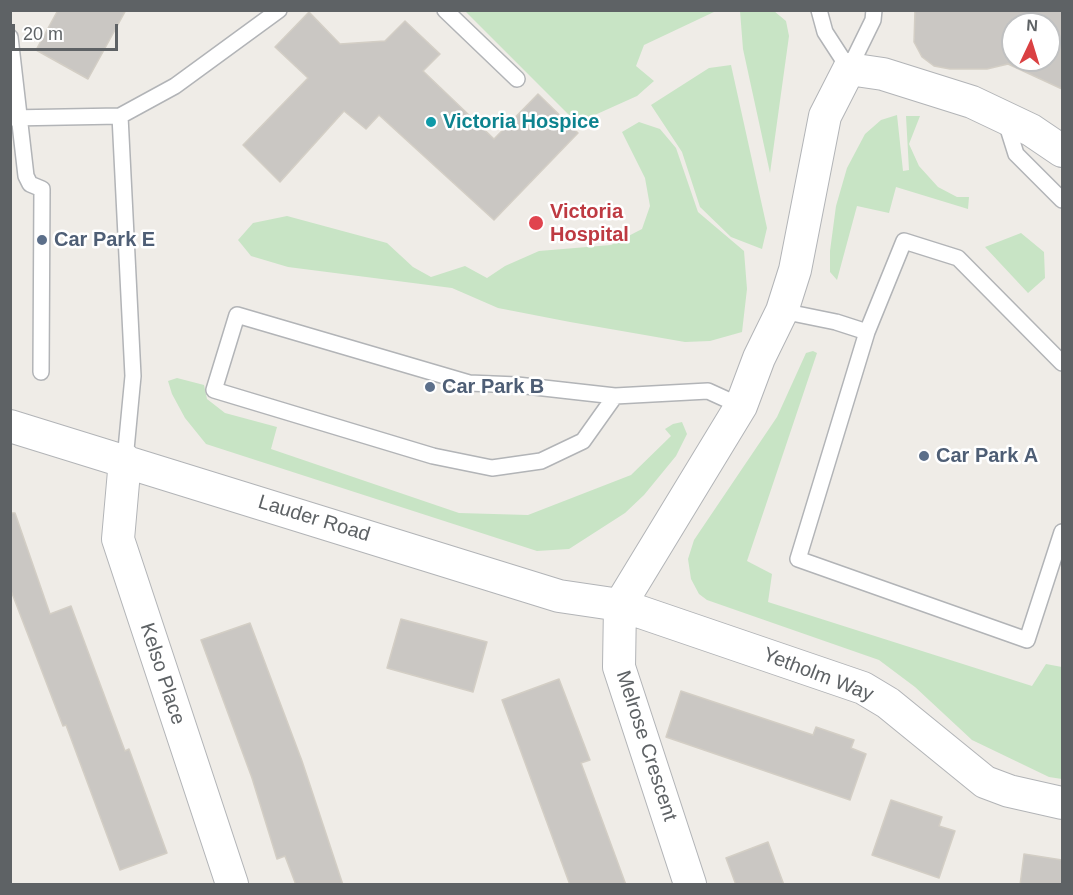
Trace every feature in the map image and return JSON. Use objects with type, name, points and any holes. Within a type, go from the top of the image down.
[{"type":"street","points":[[620,605],[741,406],[782,311],[795,270],[825,116],[849,69],[911,82],[1004,115],[1062,151]]},
{"type":"street","name":"Lauder Road","points":[[10,426],[559,596],[620,605]]},
{"type":"street","name":"Kelso Place","points":[[124,460],[118,538],[232,885]]},
{"type":"street","name":"Yetholm Way","points":[[620,605],[862,688],[888,703],[985,782],[1009,791],[1062,803]]},
{"type":"street","name":"Melrose Crescent","points":[[620,605],[619,667],[690,885]]},
{"type":"lane","points":[[15,118],[120,116],[175,86],[279,10]]},
{"type":"lane","points":[[445,10],[517,79]]},
{"type":"lane","points":[[819,10],[825,32],[849,69]]},
{"type":"lane","points":[[849,69],[873,20],[874,10]]},
{"type":"lane","points":[[10,38],[15,118],[26,176],[30,184],[42,189],[41,372]]},
{"type":"lane","points":[[1004,115],[1016,154],[1062,200]]},
{"type":"lane","points":[[120,116],[133,376],[124,460]]},
{"type":"lane","points":[[1062,363],[958,258],[904,241],[867,332],[798,559],[1028,640],[1062,532]]},
{"type":"lane","points":[[782,311],[836,322],[867,332]]},
{"type":"lane","points":[[615,396],[583,441],[541,461],[492,468],[433,456],[214,390],[237,315],[469,383],[517,385],[615,396],[708,391],[741,406]]},
{"type":"green space","points":[[465,11],[716,11],[644,45],[636,66],[654,81],[637,96],[577,123]]},
{"type":"green space","points":[[740,11],[774,11],[786,21],[789,36],[770,173],[743,49]]},
{"type":"green space","points":[[731,65],[767,228],[762,249],[731,237],[700,207],[682,152],[651,105],[709,68]]},
{"type":"green space","points":[[897,115],[903,171],[909,170],[906,116],[920,116],[909,144],[919,166],[938,187],[957,197],[969,197],[968,209],[896,187],[889,213],[857,206],[837,280],[830,272],[830,251],[836,206],[847,168],[865,134],[881,120]]},
{"type":"green space","points":[[639,122],[660,129],[676,148],[698,212],[744,251],[747,289],[742,332],[710,341],[685,342],[570,322],[498,308],[452,288],[288,267],[251,256],[238,240],[253,223],[287,216],[387,243],[413,267],[431,277],[465,266],[487,278],[505,266],[539,251],[611,245],[642,229],[650,206],[645,178],[622,132]]},
{"type":"green space","points":[[1021,233],[1044,252],[1045,278],[1028,293],[985,247]]},
{"type":"green space","points":[[813,351],[817,353],[747,561],[772,574],[768,602],[1032,686],[1046,664],[1062,667],[1062,779],[1049,777],[972,740],[915,687],[879,660],[707,600],[699,594],[691,579],[688,559],[694,540],[777,417],[806,353]]},
{"type":"green space","points":[[177,378],[204,385],[207,399],[225,413],[277,427],[271,449],[459,513],[528,515],[631,475],[671,436],[665,429],[673,424],[682,422],[687,434],[676,456],[644,495],[625,513],[569,549],[537,551],[206,444],[185,418],[172,394],[168,381]]},
{"type":"building","points":[[58,10],[126,10],[88,79],[36,50]]},
{"type":"building","points":[[915,10],[1062,10],[1062,89],[1025,72],[1061,72],[1061,12],[1001,12],[1001,66],[987,69],[950,69],[934,66],[922,57],[914,42]]},
{"type":"building","name":"Victoria Hospice","points":[[309,12],[340,44],[385,41],[405,21],[440,54],[423,71],[494,139],[538,94],[578,133],[494,220],[379,115],[366,129],[344,111],[280,182],[243,145],[308,78],[275,47]]},
{"type":"building","points":[[10,513],[15,513],[50,614],[71,606],[125,751],[129,749],[167,853],[120,870],[66,725],[63,726],[10,588]]},
{"type":"building","points":[[401,619],[487,642],[473,692],[387,668]]},
{"type":"building","points":[[250,623],[302,761],[343,885],[296,885],[285,856],[277,859],[252,778],[201,640]]},
{"type":"building","points":[[559,679],[590,760],[581,763],[626,885],[570,885],[502,700]]},
{"type":"building","points":[[681,691],[813,735],[816,727],[854,740],[851,748],[866,754],[850,800],[666,737]]},
{"type":"building","points":[[891,800],[942,817],[939,826],[955,831],[939,878],[872,855]]},
{"type":"building","points":[[768,842],[784,885],[736,885],[726,858]]},
{"type":"building","points":[[1024,854],[1062,860],[1062,885],[1020,885]]},
{"type":"place","name":"Victoria Hospice","points":[[431,122]]},
{"type":"place","name":"Victoria Hospital","points":[[536,223]]},
{"type":"place","name":"Car Park E","points":[[42,240]]},
{"type":"place","name":"Car Park B","points":[[430,387]]},
{"type":"place","name":"Car Park A","points":[[924,456]]}]
